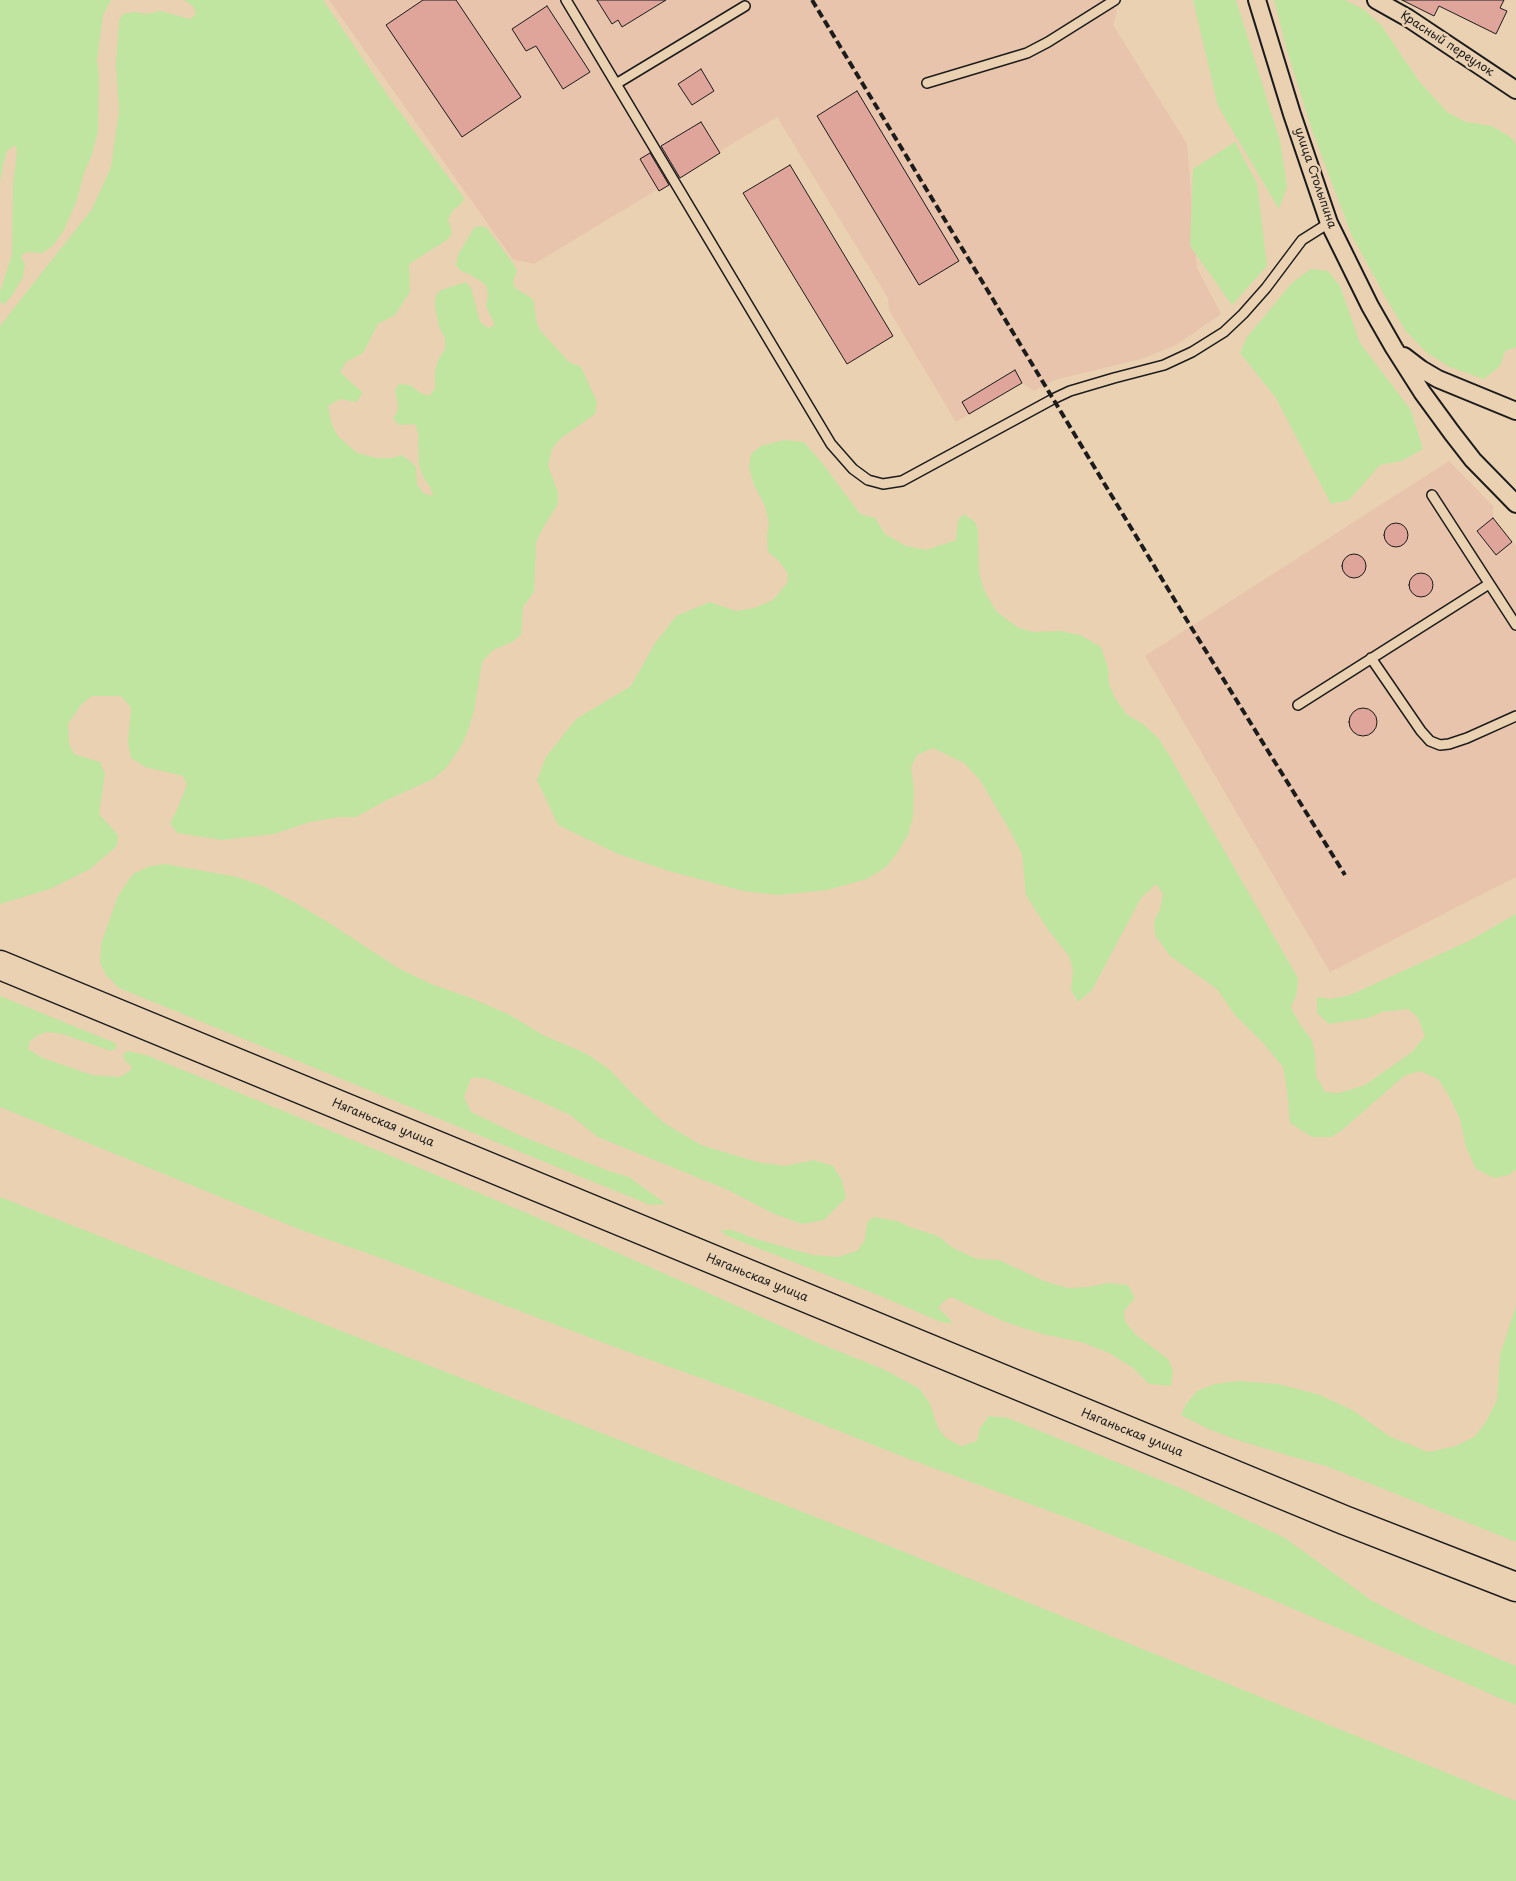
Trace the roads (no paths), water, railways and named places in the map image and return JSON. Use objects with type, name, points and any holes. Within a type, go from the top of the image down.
[{"type":"highway","name":"Няганьская улица","points":[[0,965],[1299,1501],[1516,1587]]},
{"type":"street","name":"улица Столыпина","points":[[1257,0],[1292,114],[1329,223],[1370,306],[1422,392],[1452,433],[1473,460],[1516,504]]},
{"type":"street","name":"Красный переулок","points":[[1376,0],[1408,18],[1516,90]]},
{"type":"street","name":"улица Столыпина","points":[[1394,348],[1438,379],[1516,411]]},
{"type":"lane","points":[[566,0],[831,444],[853,469],[868,480],[883,484],[902,481],[1070,391],[1164,365],[1192,352],[1224,332],[1266,288],[1302,240],[1329,223]]},
{"type":"lane","points":[[928,83],[1026,53],[1048,42],[1116,0]]},
{"type":"lane","points":[[616,84],[746,6]]},
{"type":"lane","points":[[1432,495],[1516,626]]},
{"type":"lane","points":[[1298,705],[1489,584]]},
{"type":"lane","points":[[1371,658],[1421,731],[1430,741],[1440,745],[1449,744],[1516,716]]},
{"type":"railway","points":[[812,0],[1191,627],[1345,875]]}]
